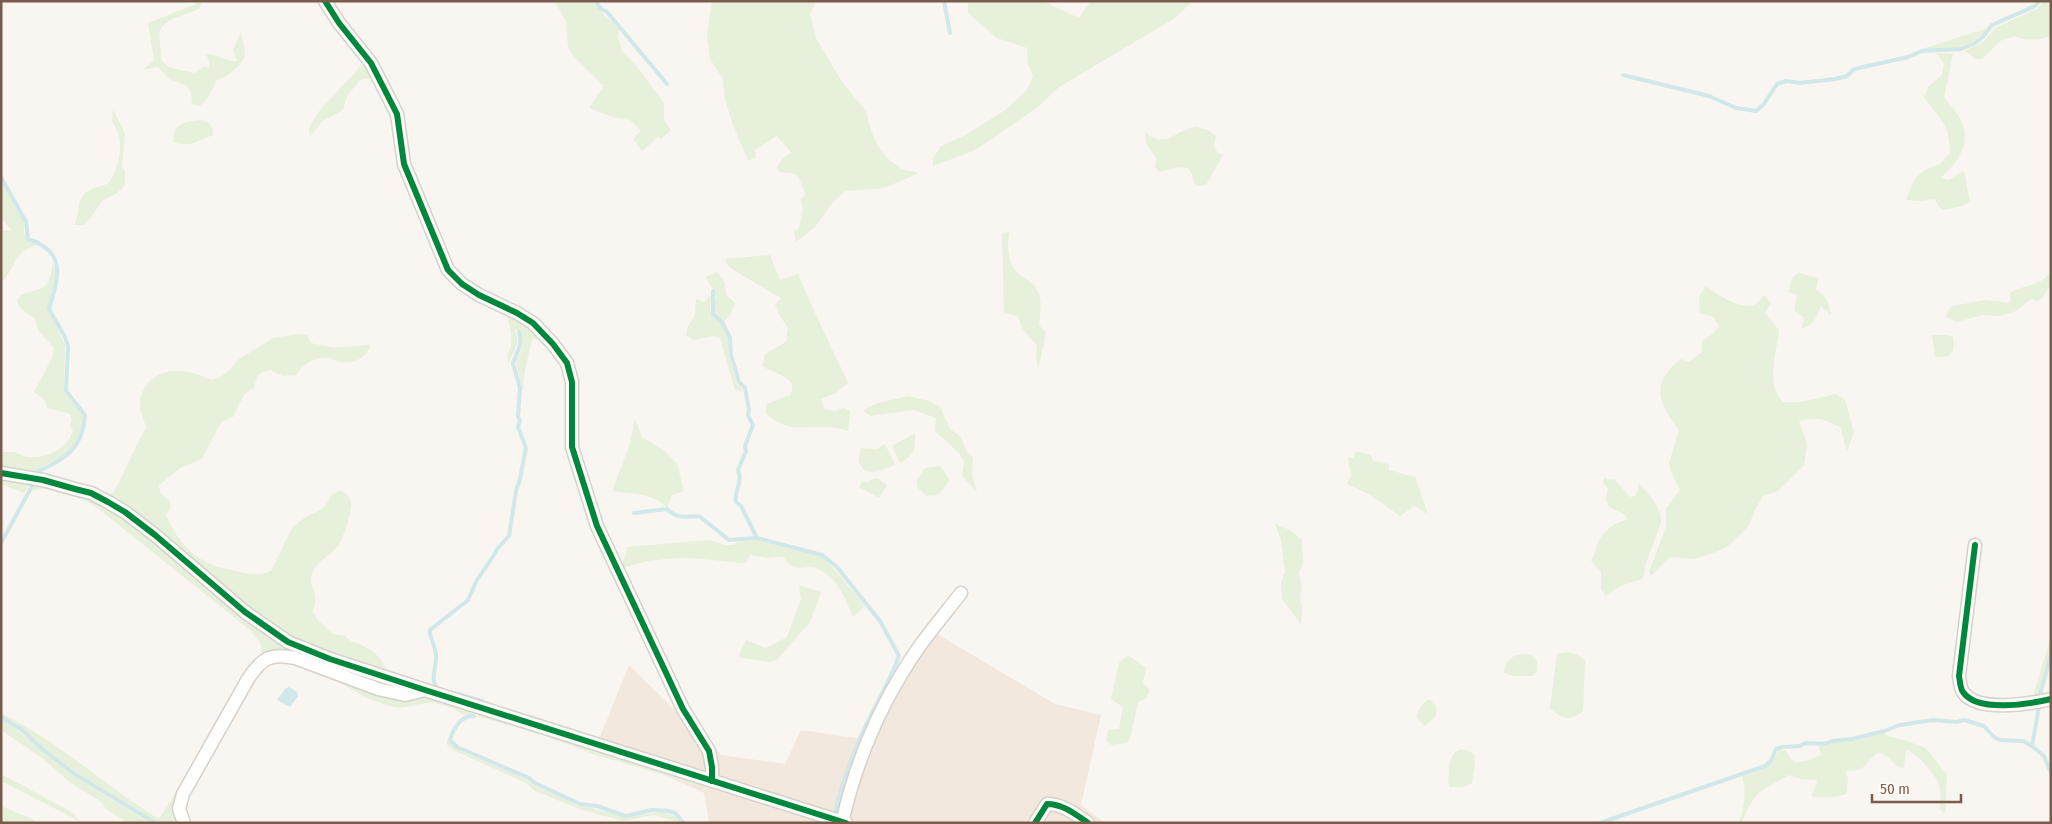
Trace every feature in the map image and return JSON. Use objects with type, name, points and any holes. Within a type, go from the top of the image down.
[{"type":"street","points":[[325,1],[339,23],[371,63],[397,114],[404,164],[448,270],[462,284],[479,295],[533,322],[567,363],[572,382],[572,447],[597,526],[684,708],[709,751],[712,780]]},
{"type":"street","points":[[1,473],[43,480],[91,493],[125,512],[245,612],[288,642],[330,659],[425,690],[843,822],[853,778],[876,721],[918,648],[962,593]]},
{"type":"street","points":[[1975,545],[1959,676],[1962,691],[1969,698],[1980,702],[2011,706],[2051,699]]},
{"type":"street","points":[[184,823],[179,809],[183,794],[258,664],[270,657],[283,656],[301,660],[378,690],[405,695],[425,690]]},
{"type":"street","points":[[1034,823],[1047,804],[1055,804],[1065,808],[1088,823]]},
{"type":"shaded area","points":[[932,631],[1055,704],[1101,715],[1081,805],[1105,823],[709,823],[704,793],[597,744],[629,665],[721,755],[785,764],[801,730],[875,741],[899,664]]},
{"type":"green space","points":[[195,1],[202,1],[200,8],[171,20],[160,31],[161,59],[168,67],[194,73],[203,67],[209,67],[206,54],[237,61],[233,50],[242,30],[245,54],[234,70],[217,80],[207,99],[200,106],[192,104],[191,92],[187,86],[169,79],[158,67],[142,70],[154,60],[148,23],[196,4]]},
{"type":"green space","points":[[554,1],[593,1],[601,12],[619,29],[618,37],[622,51],[638,68],[664,103],[664,120],[671,130],[661,139],[658,137],[642,151],[633,139],[641,131],[630,120],[613,117],[589,108],[604,86],[573,56],[568,47],[566,21]]},
{"type":"green space","points":[[712,1],[816,1],[810,14],[816,38],[842,82],[866,111],[870,128],[878,146],[886,157],[901,169],[919,173],[884,188],[845,191],[833,202],[815,227],[796,242],[794,231],[799,228],[803,210],[801,199],[806,194],[800,179],[796,175],[780,172],[777,167],[783,158],[792,153],[777,136],[755,150],[756,157],[748,161],[733,125],[725,99],[723,79],[710,59],[707,36]]},
{"type":"green space","points":[[968,1],[1042,1],[1079,18],[1091,1],[1193,1],[1175,18],[1059,87],[1039,106],[986,143],[973,151],[933,166],[933,158],[941,146],[964,136],[1007,109],[1027,90],[1033,76],[1028,64],[1027,48],[997,38],[968,13]]},
{"type":"green space","points":[[2044,1],[2051,1],[2051,36],[2033,40],[2015,36],[2000,41],[1982,59],[1975,59],[1965,51],[1984,41],[1995,28],[2036,9]]},
{"type":"green space","points":[[1988,28],[1981,36],[1966,45],[1950,48],[1922,49]]},
{"type":"green space","points":[[1936,53],[1953,54],[1944,97],[1961,120],[1965,140],[1957,160],[1941,178],[1948,180],[1964,171],[1970,202],[1959,207],[1943,210],[1938,206],[1935,199],[1921,201],[1906,200],[1915,178],[1925,170],[1940,164],[1950,153],[1950,143],[1946,128],[1924,97],[1929,86],[1942,75],[1944,63]]},
{"type":"green space","points":[[365,62],[373,77],[360,80],[347,96],[343,110],[321,122],[310,137],[309,128],[320,110]]},
{"type":"green space","points":[[113,109],[125,134],[122,168],[125,170],[125,185],[116,194],[103,200],[85,225],[74,225],[83,196],[89,190],[108,184],[116,170],[120,144],[119,136],[112,122]]},
{"type":"green space","points":[[200,120],[210,124],[213,135],[191,144],[173,142],[175,131],[180,125]]},
{"type":"green space","points":[[1197,127],[1210,131],[1216,136],[1214,147],[1218,153],[1223,155],[1206,185],[1197,186],[1188,168],[1179,167],[1159,172],[1155,167],[1157,159],[1146,143],[1145,132],[1160,140],[1165,140],[1188,129]]},
{"type":"green space","points":[[1,180],[24,222],[24,232],[27,240],[40,244],[23,251],[7,277],[1,283],[1,231],[11,230],[1,217]]},
{"type":"green space","points":[[1009,232],[1008,249],[1010,261],[1020,275],[1034,285],[1040,298],[1039,325],[1046,333],[1038,370],[1037,345],[1023,330],[1018,316],[1004,313],[1002,233]]},
{"type":"green space","points":[[770,255],[780,280],[798,274],[848,383],[836,393],[821,399],[824,409],[836,411],[843,408],[850,411],[848,431],[828,427],[788,426],[781,424],[766,414],[766,404],[790,395],[792,389],[792,384],[784,376],[762,366],[765,354],[786,342],[788,328],[775,305],[781,298],[728,266],[725,259]]},
{"type":"green space","points":[[53,264],[56,281],[48,309],[65,345],[64,392],[83,415],[83,424],[76,442],[67,454],[32,473],[1,467],[1,452],[13,452],[29,457],[50,454],[67,442],[73,430],[70,427],[72,419],[70,414],[47,408],[45,400],[34,392],[53,356],[54,348],[38,330],[35,319],[20,308],[17,301],[21,295],[44,287],[47,284]]},
{"type":"green space","points":[[717,272],[725,283],[726,295],[735,303],[731,313],[724,322],[713,310],[716,296],[706,277]]},
{"type":"green space","points":[[2051,272],[2051,287],[2048,288],[2043,297],[2038,301],[2031,299],[2016,311],[2000,316],[1982,315],[1957,322],[1946,317],[1948,310],[1953,306],[1985,300],[2010,303],[2010,293],[2037,283]]},
{"type":"green space","points":[[1799,273],[1818,278],[1816,290],[1827,300],[1831,315],[1821,306],[1814,320],[1801,329],[1804,318],[1794,310],[1797,295],[1789,292],[1792,278]]},
{"type":"green space","points":[[1705,286],[1730,301],[1744,306],[1756,304],[1764,295],[1771,303],[1765,313],[1779,330],[1773,377],[1774,387],[1778,395],[1783,402],[1800,402],[1836,394],[1845,400],[1854,432],[1847,452],[1841,428],[1821,420],[1799,421],[1807,444],[1804,465],[1778,491],[1763,496],[1748,527],[1727,547],[1713,553],[1694,559],[1670,557],[1651,576],[1649,572],[1666,526],[1666,509],[1680,490],[1670,470],[1669,463],[1679,430],[1662,402],[1661,385],[1671,368],[1681,359],[1689,362],[1702,352],[1702,341],[1714,333],[1719,326],[1713,317],[1700,313],[1699,298]]},
{"type":"green space","points":[[711,295],[710,308],[712,316],[721,324],[728,338],[729,357],[737,385],[743,390],[735,390],[720,338],[714,336],[694,340],[686,335],[688,326],[695,315],[696,299],[704,302]]},
{"type":"green space","points":[[507,313],[527,324],[538,338],[532,340],[523,391],[516,362],[522,346],[522,335],[520,330],[515,330],[517,344],[509,363],[507,355],[510,350],[511,340]]},
{"type":"green space","points":[[299,334],[307,335],[311,343],[334,348],[370,345],[366,353],[356,361],[341,362],[326,357],[306,364],[296,375],[283,376],[271,370],[262,372],[257,377],[254,387],[244,395],[233,417],[223,421],[218,428],[202,459],[180,468],[159,485],[160,493],[168,499],[171,506],[166,515],[172,527],[193,554],[202,560],[223,568],[254,574],[271,571],[292,528],[307,516],[323,509],[333,493],[341,491],[346,494],[350,498],[351,506],[342,538],[338,546],[320,562],[312,574],[311,582],[315,599],[313,611],[317,619],[333,634],[345,636],[374,652],[381,659],[389,674],[298,641],[266,622],[108,496],[114,492],[146,427],[141,412],[140,400],[146,386],[153,379],[161,374],[181,371],[211,380],[220,377],[230,370],[239,359],[273,338]]},
{"type":"green space","points":[[1932,335],[1953,337],[1953,351],[1949,356],[1935,357]]},
{"type":"green space","points":[[908,396],[929,401],[940,407],[950,429],[960,436],[967,452],[973,458],[972,475],[977,492],[962,476],[964,461],[959,453],[935,431],[936,418],[914,410],[870,416],[863,410],[878,403]]},
{"type":"green space","points":[[635,419],[642,437],[666,452],[677,464],[684,491],[672,495],[667,508],[656,499],[612,491],[629,447]]},
{"type":"green space","points":[[915,433],[913,451],[900,463],[892,446]]},
{"type":"green space","points":[[885,444],[895,465],[875,472],[865,471],[858,461],[861,448],[877,449]]},
{"type":"green space","points":[[1355,451],[1371,455],[1373,461],[1389,464],[1389,470],[1415,477],[1428,514],[1414,506],[1400,516],[1369,494],[1347,484],[1351,476],[1348,458],[1354,458]]},
{"type":"green space","points":[[940,466],[950,480],[938,495],[926,496],[918,488],[917,480],[925,468]]},
{"type":"green space","points":[[1,477],[31,482],[24,493],[1,484]]},
{"type":"green space","points":[[1604,477],[1609,480],[1614,479],[1630,497],[1636,496],[1639,484],[1657,506],[1661,522],[1646,563],[1643,579],[1623,585],[1606,596],[1601,589],[1601,572],[1591,561],[1598,543],[1607,530],[1628,519],[1624,514],[1609,507],[1606,500],[1608,489],[1603,483]]},
{"type":"green space","points":[[878,478],[887,486],[879,498],[859,487],[862,482]]},
{"type":"green space","points":[[35,483],[78,492],[122,515],[269,634],[414,689],[401,691],[271,651],[260,655],[262,651],[261,645],[250,630],[95,506],[78,498],[45,489],[31,491]]},
{"type":"green space","points":[[1275,524],[1290,530],[1302,540],[1303,563],[1299,573],[1302,588],[1300,595],[1302,607],[1301,624],[1282,599],[1281,583],[1285,572],[1281,540]]},
{"type":"green space","points":[[709,540],[725,545],[734,545],[737,542],[758,540],[821,556],[865,606],[853,617],[841,590],[827,574],[814,568],[797,568],[792,566],[783,556],[768,558],[750,555],[745,563],[671,558],[639,563],[620,569],[628,547]]},
{"type":"green space","points":[[799,585],[821,592],[810,622],[777,660],[769,662],[738,657],[746,640],[766,648],[787,637],[801,599]]},
{"type":"green space","points":[[2051,636],[2051,651],[2037,698],[2032,700]]},
{"type":"green space","points":[[1566,652],[1576,654],[1585,660],[1583,711],[1570,718],[1558,715],[1550,708],[1557,654]]},
{"type":"green space","points":[[1526,654],[1533,656],[1537,662],[1537,671],[1533,676],[1513,676],[1504,673],[1504,668],[1510,658]]},
{"type":"green space","points":[[1128,655],[1146,668],[1143,683],[1150,691],[1145,699],[1138,702],[1131,735],[1127,743],[1111,745],[1106,741],[1108,730],[1119,729],[1123,707],[1111,699],[1119,663]]},
{"type":"green space","points":[[282,658],[342,678],[386,698],[402,699],[421,694],[476,708],[473,714],[464,715],[454,709],[433,702],[399,708],[389,706],[367,698],[335,680]]},
{"type":"green space","points":[[1430,699],[1437,709],[1436,716],[1425,726],[1417,718],[1418,711]]},
{"type":"green space","points":[[480,710],[714,785],[712,789],[596,755],[545,736],[477,716]]},
{"type":"green space","points":[[1,713],[62,750],[159,819],[196,761],[198,764],[180,823],[158,823],[74,771],[44,749],[16,723],[1,716]]},
{"type":"green space","points":[[1,719],[70,773],[151,823],[128,823],[107,810],[101,802],[71,783],[42,758],[1,730]]},
{"type":"green space","points":[[1884,733],[1887,736],[1926,748],[1947,775],[1945,813],[1940,810],[1940,788],[1936,778],[1919,759],[1906,749],[1904,768],[1898,767],[1888,757],[1878,752],[1860,769],[1845,771],[1848,779],[1847,794],[1834,797],[1811,796],[1817,780],[1800,779],[1789,775],[1755,797],[1742,823],[1739,823],[1744,799],[1742,776],[1764,768],[1772,761],[1779,750],[1786,750],[1792,760],[1800,762],[1821,755],[1819,746],[1832,742],[1852,741]]},
{"type":"green space","points":[[447,739],[460,751],[526,779],[533,785],[578,805],[628,817],[661,812],[675,816],[681,823],[654,815],[624,821],[582,810],[535,791],[526,783],[453,750],[447,745]]},
{"type":"green space","points":[[1461,749],[1474,754],[1475,762],[1472,783],[1463,787],[1449,787],[1449,765],[1456,751]]},
{"type":"green space","points":[[1,774],[72,812],[79,821],[1,781]]},
{"type":"green space","points":[[1,806],[34,820],[38,823],[1,823]]},
{"type":"water","points":[[289,687],[297,692],[298,696],[290,707],[277,700],[285,689]]},
{"type":"waterway","points":[[596,1],[600,8],[607,12],[667,84]]},
{"type":"waterway","points":[[944,1],[950,33]]},
{"type":"waterway","points":[[1623,75],[1709,96],[1736,108],[1756,111],[1764,104],[1777,84],[1786,81],[1800,83],[1835,79],[1847,76],[1854,69],[1908,57],[1922,51],[1961,49],[1983,37],[1992,25],[2035,6],[2039,1]]},
{"type":"waterway","points":[[1,177],[26,222],[28,239],[41,244],[55,259],[57,277],[49,309],[65,337],[68,347],[66,391],[85,415],[80,437],[70,452],[55,463],[35,473]]},
{"type":"waterway","points":[[713,291],[713,314],[722,322],[730,338],[731,355],[739,382],[745,388],[749,410],[748,415],[753,425],[745,446],[746,451],[738,470],[740,479],[736,493],[736,502],[741,506],[757,538]]},
{"type":"waterway","points":[[439,689],[434,683],[436,654],[430,630],[468,600],[477,580],[497,549],[509,536],[516,491],[526,448],[518,427],[520,421],[518,416],[520,388],[513,363],[520,345],[519,332]]},
{"type":"waterway","points":[[1,543],[32,486]]},
{"type":"waterway","points":[[634,513],[667,509],[678,516],[699,516],[729,540],[757,538],[822,555],[837,567],[880,621],[899,656],[891,677],[857,745],[835,813]]},
{"type":"waterway","points":[[2039,698],[2051,655]]},
{"type":"waterway","points":[[450,692],[482,701],[483,703]]},
{"type":"waterway","points":[[2032,746],[2039,707]]},
{"type":"waterway","points":[[474,716],[461,720],[453,731],[450,740],[457,747],[529,778],[535,783],[580,804],[597,806],[626,816],[652,810],[669,811],[675,813],[684,823]]},
{"type":"waterway","points":[[1,717],[22,730],[42,749],[73,773],[155,823]]},
{"type":"waterway","points":[[1600,823],[1765,766],[1771,761],[1776,749],[1782,747],[1799,746],[1806,743],[1824,744],[1832,741],[1852,739],[1900,725],[1933,720],[1957,722],[1964,720],[1984,726],[1994,737],[2000,740],[2023,741],[2044,756],[2051,773]]},
{"type":"cycle path","points":[[325,1],[339,23],[371,63],[397,114],[404,164],[448,270],[462,284],[479,295],[517,313],[533,323],[553,344],[567,363],[572,382],[572,447],[597,526],[683,709],[709,751],[712,781]]},
{"type":"cycle path","points":[[1,473],[43,480],[91,493],[125,512],[155,535],[245,612],[288,642],[330,659],[425,690],[846,823]]},
{"type":"cycle path","points":[[1975,545],[1959,676],[1962,690],[1970,699],[1991,705],[2018,705],[2051,699]]},
{"type":"cycle path","points":[[1035,823],[1047,804],[1064,808],[1088,823]]}]
